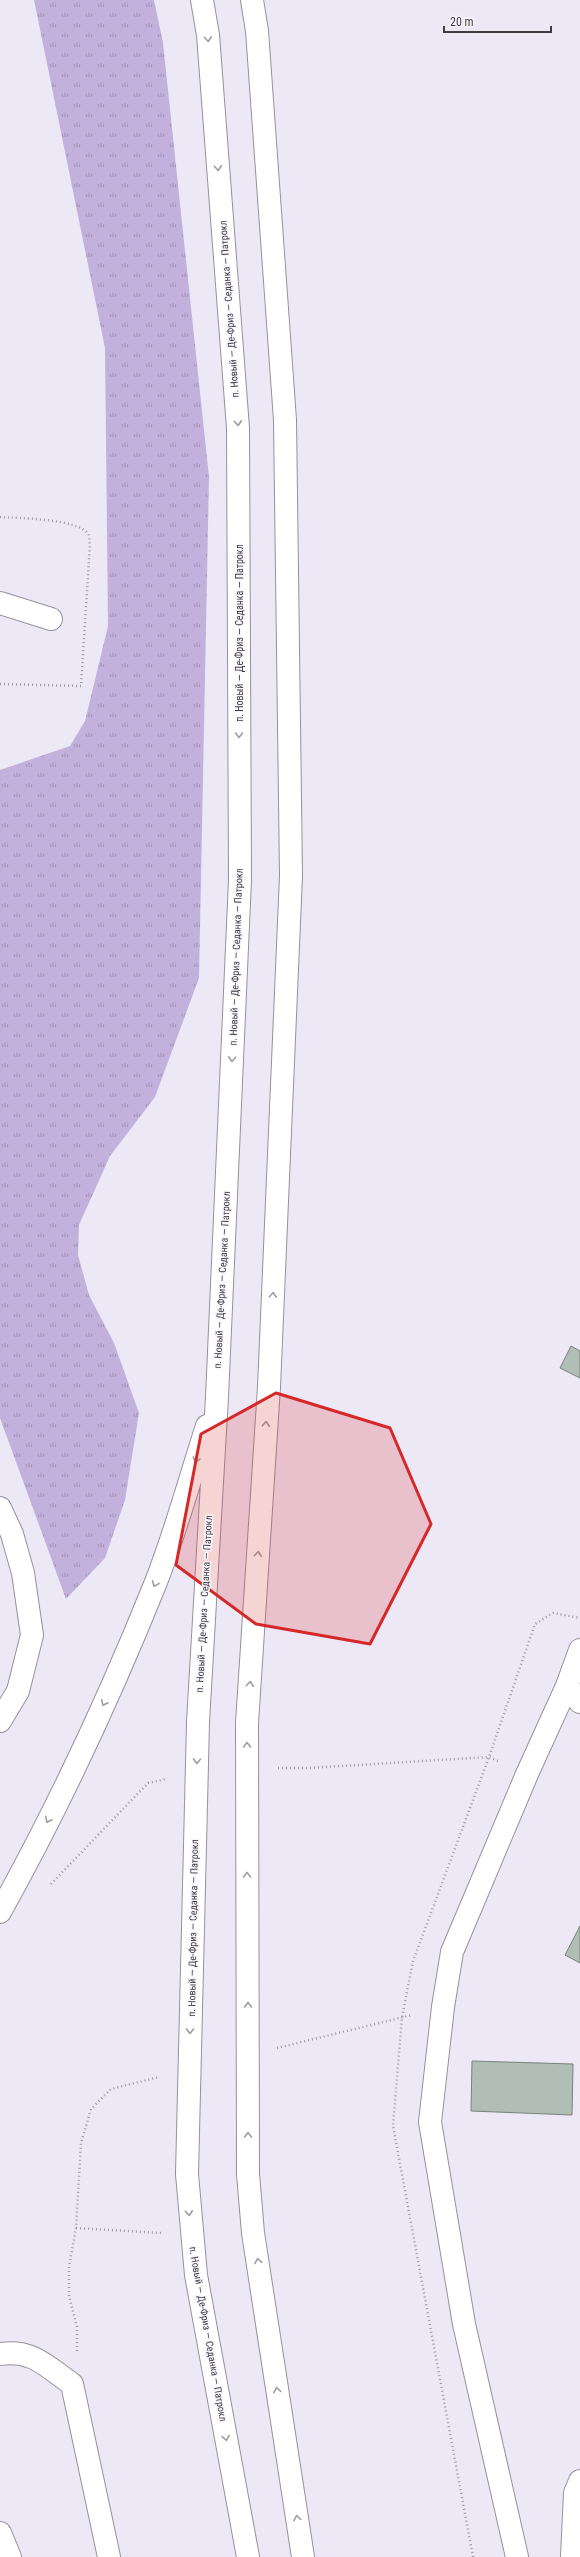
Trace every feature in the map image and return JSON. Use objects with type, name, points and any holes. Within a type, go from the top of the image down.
[{"type":"main road","name":"п. Новый — Де-Фриз — Седанка — Патрокл","points":[[202,0],[208,35],[238,436],[240,880],[217,1397],[198,1722],[187,2174],[191,2234],[196,2275],[248,2557]]},
{"type":"main road","points":[[252,0],[257,31],[285,420],[291,876],[269,1388],[247,1723],[248,2174],[253,2232],[303,2557]]},
{"type":"main road","points":[[0,603],[51,619]]},
{"type":"main road","points":[[0,1912],[52,1811],[108,1694],[157,1580],[217,1397]]},
{"type":"main road","points":[[0,1508],[12,1534],[23,1573],[32,1635],[18,1691],[0,1721]]},
{"type":"main road","points":[[517,2557],[464,2324],[430,2122],[443,2007],[452,1952],[527,1774],[574,1694],[580,1650]]},
{"type":"main road","points":[[0,2354],[15,2352],[34,2356],[72,2384],[109,2557]]},
{"type":"main road","points":[[572,2557],[578,2490]]},
{"type":"main road","points":[[0,2533],[10,2557]]},
{"type":"path","points":[[76,2228],[191,2234]]},
{"type":"highlighted area","points":[[276,1393],[390,1428],[431,1524],[370,1644],[256,1624],[176,1565],[201,1434]]},
{"type":"green space","points":[[34,0],[154,0],[163,43],[209,477],[199,978],[155,1097],[110,1156],[79,1225],[78,1255],[89,1295],[114,1343],[139,1413],[125,1500],[105,1558],[66,1599],[0,1418],[0,770],[70,746],[85,721],[108,626],[105,348]]},
{"type":"building","points":[[571,1346],[580,1351],[580,1378],[560,1368]]},
{"type":"building","points":[[580,1926],[580,1963],[565,1955]]},
{"type":"building","points":[[472,2061],[573,2064],[572,2115],[471,2111]]}]
